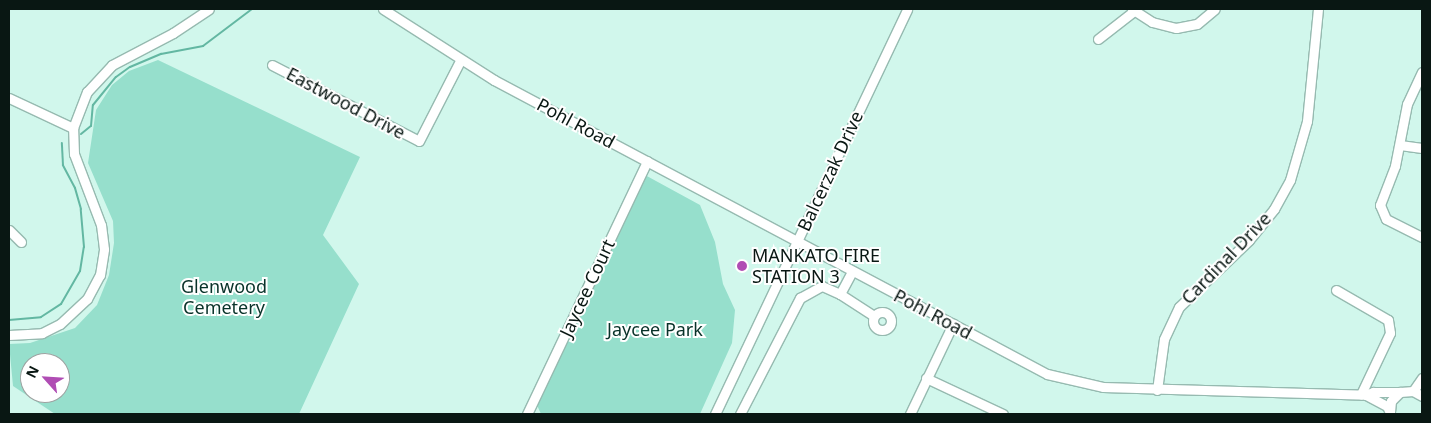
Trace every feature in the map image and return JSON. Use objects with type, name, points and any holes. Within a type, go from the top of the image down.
[{"type":"street","points":[[9,336],[42,333],[60,324],[87,299],[100,275],[104,248],[101,225],[74,154],[73,128],[87,92],[112,65],[173,34],[210,9]]},
{"type":"street","name":"Pohl Road","points":[[383,9],[460,61],[1047,374],[1103,387],[1157,390],[1364,395],[1373,392],[1413,391]]},
{"type":"street","name":"Balcerzak Drive","points":[[715,414],[907,9]]},
{"type":"street","points":[[1098,38],[1133,10],[1152,22],[1176,28],[1197,24],[1215,9]]},
{"type":"street","name":"Cardinal Drive","points":[[1157,390],[1164,339],[1179,307],[1249,240],[1274,209],[1290,180],[1307,120],[1318,9]]},
{"type":"street","name":"Eastwood Drive","points":[[272,65],[419,141],[460,61]]},
{"type":"street","points":[[1422,72],[1407,104],[1400,145],[1380,210],[1386,219],[1422,237]]},
{"type":"street","points":[[9,98],[73,128]]},
{"type":"street","points":[[1400,145],[1422,148]]},
{"type":"street","name":"Jaycee Court","points":[[527,414],[647,161]]},
{"type":"street","points":[[9,230],[21,242]]},
{"type":"street","points":[[840,294],[852,271]]},
{"type":"street","points":[[740,414],[800,298],[822,286],[840,294],[874,316]]},
{"type":"street","points":[[1336,290],[1388,320],[1390,332],[1364,395]]},
{"type":"street","points":[[910,414],[954,324]]},
{"type":"street","points":[[926,378],[1003,414]]},
{"type":"street","points":[[1422,378],[1413,391],[1422,396]]},
{"type":"street","points":[[1390,414],[1391,401],[1400,392]]},
{"type":"street","name":"Pohl Road","points":[[1364,395],[1387,406],[1390,414]]},
{"type":"green space","name":"Glenwood Cemetery","points":[[158,60],[360,157],[323,235],[359,284],[299,414],[55,414],[38,403],[70,403],[70,353],[20,353],[20,391],[13,386],[9,344],[30,343],[75,328],[97,305],[109,275],[114,243],[113,221],[88,163],[96,110],[112,85],[129,71]]},
{"type":"green space","name":"Jaycee Park","points":[[645,175],[700,205],[715,242],[723,284],[735,310],[732,343],[700,414],[541,414],[536,403]]},
{"type":"waterway","points":[[81,134],[91,126],[93,105],[116,77],[130,67],[161,54],[203,46],[252,9]]},
{"type":"waterway","points":[[9,320],[41,317],[61,304],[80,271],[84,247],[81,209],[75,188],[63,165],[62,143]]},
{"type":"place","name":"MANKATO FIRE STATION 3","points":[[742,266]]}]
